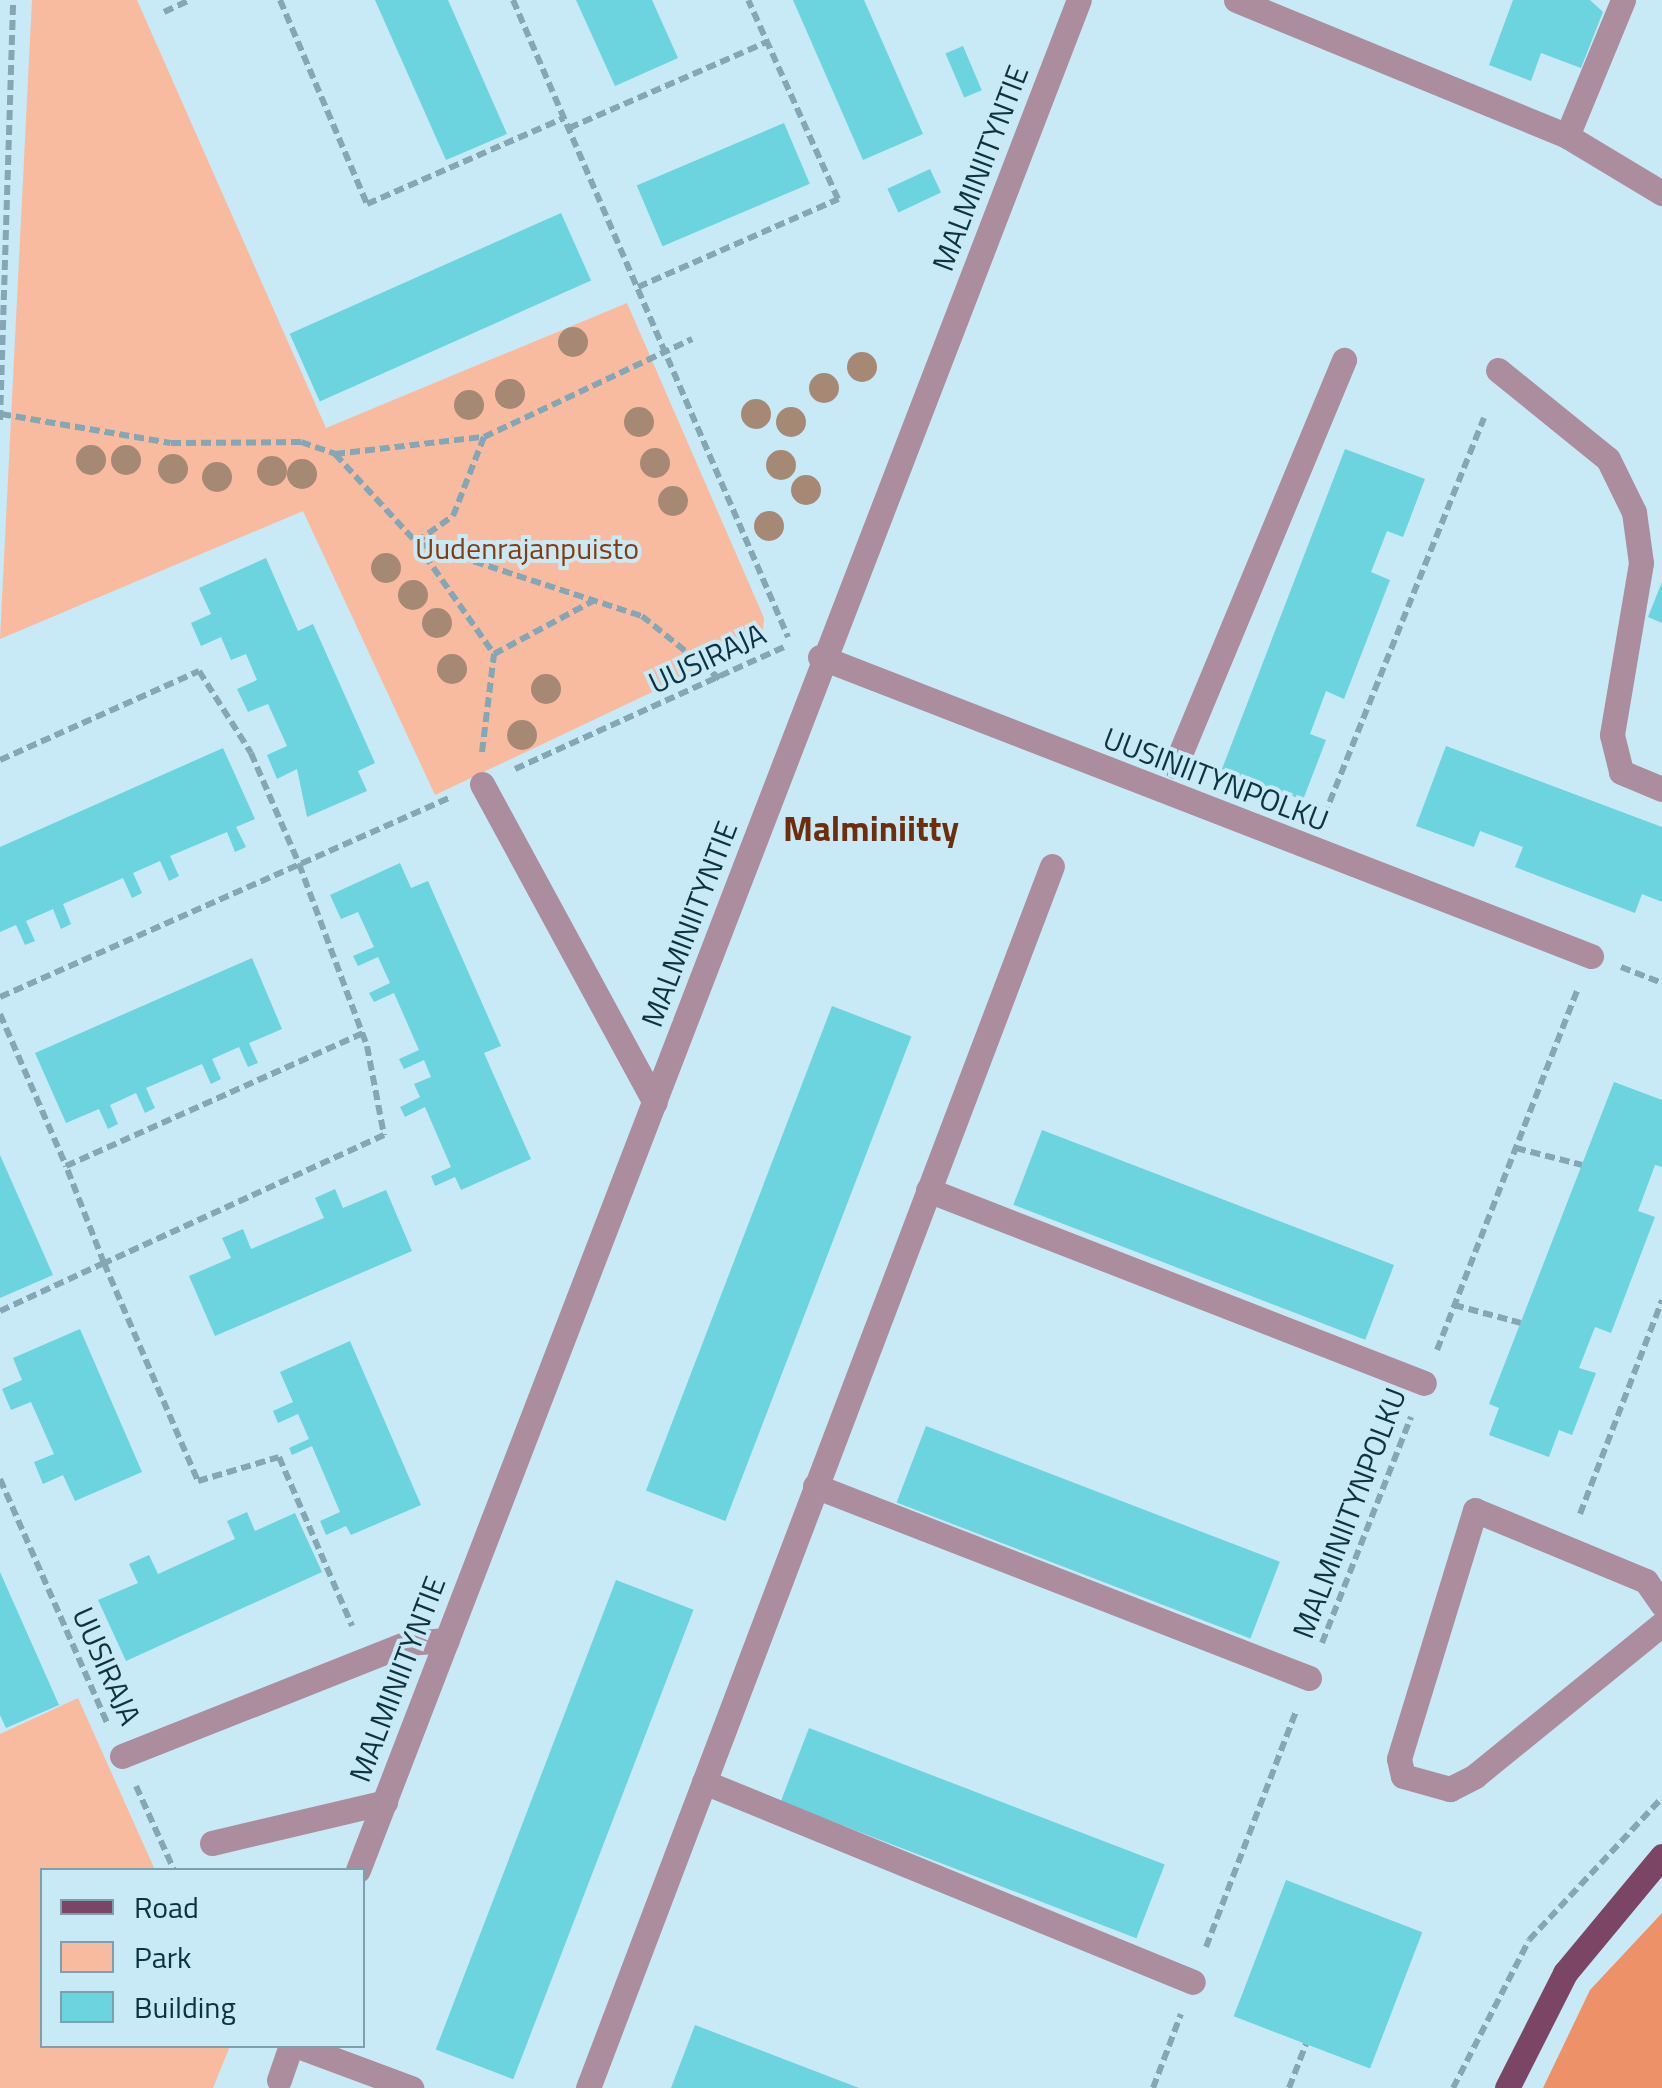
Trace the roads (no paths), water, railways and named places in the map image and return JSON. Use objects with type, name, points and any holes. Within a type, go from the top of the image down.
[{"type":"main road","points":[[1506,2088],[1566,1974],[1662,1856]]},
{"type":"street","name":"MALMINIITYNTIE","points":[[359,1868],[654,1102],[820,656],[1079,0]]},
{"type":"street","points":[[1236,0],[1567,136],[1662,193]]},
{"type":"street","points":[[1567,136],[1623,0]]},
{"type":"street","points":[[1175,766],[1344,360]]},
{"type":"street","points":[[1498,370],[1608,459],[1634,512],[1641,563],[1612,735],[1621,772],[1662,789]]},
{"type":"street","name":"UUSINIITYNPOLKU","points":[[820,656],[1310,850],[1591,956]]},
{"type":"street","points":[[482,784],[654,1102]]},
{"type":"street","points":[[588,2088],[1052,866]]},
{"type":"street","points":[[928,1190],[1424,1383]]},
{"type":"street","points":[[816,1486],[1309,1678]]},
{"type":"street","points":[[1662,1604],[1646,1581],[1475,1510],[1399,1758],[1403,1776],[1450,1789],[1475,1776],[1662,1624]]},
{"type":"street","points":[[122,1756],[366,1660],[447,1640]]},
{"type":"street","points":[[704,1782],[1193,1982]]},
{"type":"street","points":[[212,1843],[385,1802]]},
{"type":"street","points":[[279,2080],[293,2048]]},
{"type":"street","points":[[300,2048],[410,2088]]},
{"type":"district","name":"Malminiitty","points":[[871,828]]},
{"type":"park label","name":"Uudenrajanpuisto","points":[[527,548]]}]
